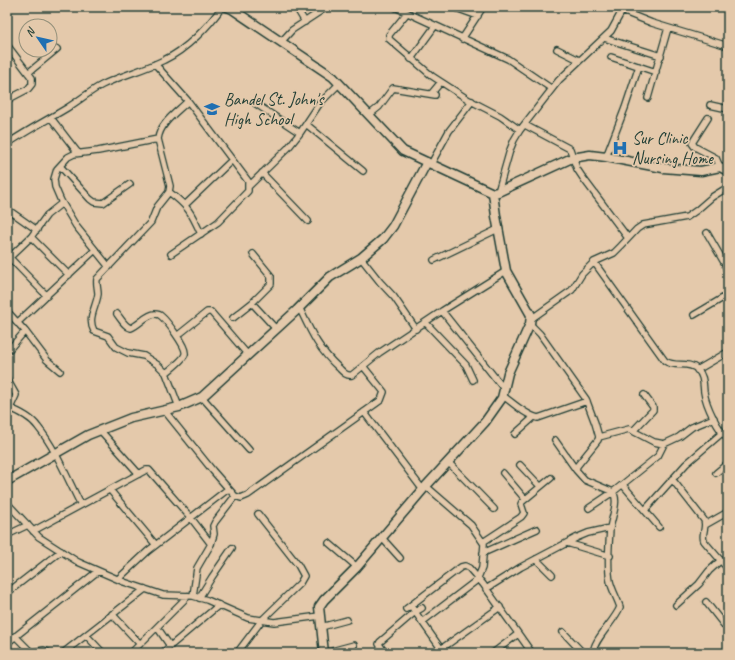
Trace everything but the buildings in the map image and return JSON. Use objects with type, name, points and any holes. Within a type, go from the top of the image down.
[{"type":"street","points":[[7,144],[103,84],[165,60],[184,47],[212,21],[222,7]]},
{"type":"street","points":[[227,7],[333,77],[403,151],[496,192],[572,158],[590,155],[663,168],[700,171],[720,168],[728,171]]},
{"type":"street","points":[[296,7],[305,22]]},
{"type":"street","points":[[282,42],[292,30],[328,7]]},
{"type":"street","points":[[395,7],[508,59],[552,89]]},
{"type":"street","points":[[453,7],[478,16]]},
{"type":"street","points":[[462,39],[483,7]]},
{"type":"street","points":[[612,7],[652,23],[728,46]]},
{"type":"street","points":[[354,646],[324,653],[319,607],[324,600],[358,567],[425,488],[485,422],[503,392],[508,373],[530,321],[531,315],[506,271],[498,229],[496,192],[514,140],[558,80],[611,31],[622,11]]},
{"type":"street","points":[[407,13],[389,35],[389,39],[411,59],[441,82],[500,116],[520,130]]},
{"type":"street","points":[[411,59],[435,26]]},
{"type":"street","points":[[648,98],[668,28]]},
{"type":"street","points":[[604,38],[661,56]]},
{"type":"street","points":[[7,45],[32,78],[31,86],[28,89],[7,100]]},
{"type":"street","points":[[557,48],[579,60]]},
{"type":"street","points":[[611,57],[656,72]]},
{"type":"street","points":[[28,73],[45,58]]},
{"type":"street","points":[[155,64],[188,101],[248,181],[249,186]]},
{"type":"street","points":[[606,157],[639,66]]},
{"type":"street","points":[[369,114],[379,107],[394,88],[433,94],[441,82]]},
{"type":"street","points":[[171,254],[218,222],[243,197],[248,191],[249,186],[288,148],[320,103],[339,84]]},
{"type":"street","points":[[178,407],[166,373],[150,359],[144,356],[128,353],[116,347],[108,336],[94,331],[91,326],[91,316],[98,295],[96,283],[97,279],[151,222],[157,207],[169,192],[170,186],[158,134],[163,126],[188,101]]},
{"type":"street","points":[[7,481],[100,430],[131,418],[178,407],[202,397],[300,307],[330,277],[361,258],[383,239],[393,226],[449,131],[472,101]]},
{"type":"street","points":[[256,104],[300,133]]},
{"type":"street","points":[[710,105],[728,110]]},
{"type":"street","points":[[50,118],[78,153]]},
{"type":"street","points":[[708,118],[692,143],[695,147],[716,158],[720,168]]},
{"type":"street","points":[[306,124],[363,170]]},
{"type":"street","points":[[525,125],[570,149],[573,153],[572,158],[583,178],[628,238]]},
{"type":"street","points":[[109,267],[76,226],[62,203],[55,187],[54,180],[58,169],[68,157],[78,153],[98,151],[158,139]]},
{"type":"street","points":[[185,205],[232,160]]},
{"type":"street","points":[[60,166],[90,199],[99,203],[103,203],[130,184]]},
{"type":"street","points":[[262,173],[308,221]]},
{"type":"street","points":[[530,321],[572,290],[582,274],[594,262],[614,253],[636,229],[643,225],[687,217],[712,197],[728,187]]},
{"type":"street","points":[[169,192],[191,211],[201,234]]},
{"type":"street","points":[[47,296],[9,259],[31,237],[47,215],[62,203]]},
{"type":"street","points":[[7,209],[37,230]]},
{"type":"street","points":[[434,260],[498,229]]},
{"type":"street","points":[[707,233],[726,264],[728,274]]},
{"type":"street","points":[[31,237],[69,275]]},
{"type":"street","points":[[17,323],[95,250]]},
{"type":"street","points":[[233,318],[252,303],[271,284],[272,281],[271,276],[253,254]]},
{"type":"street","points":[[361,258],[394,297],[416,329]]},
{"type":"street","points":[[594,262],[665,361],[675,365],[688,364],[697,370],[703,380],[704,393],[714,418],[722,433],[728,438]]},
{"type":"street","points":[[300,307],[312,337],[326,357],[349,376],[379,353],[506,271]]},
{"type":"street","points":[[694,315],[728,294]]},
{"type":"street","points":[[252,303],[276,329]]},
{"type":"street","points":[[7,311],[25,331],[47,360],[60,371]]},
{"type":"street","points":[[442,311],[503,392],[534,417],[538,418],[587,401]]},
{"type":"street","points":[[177,336],[207,312],[211,312],[248,354]]},
{"type":"street","points":[[117,314],[129,328],[152,314],[162,316],[177,336],[186,353],[184,357],[166,373]]},
{"type":"street","points":[[530,321],[587,401],[599,437],[597,442],[577,466],[576,470]]},
{"type":"street","points":[[426,322],[466,365],[473,380]]},
{"type":"street","points":[[7,352],[25,331]]},
{"type":"street","points":[[697,370],[728,352]]},
{"type":"street","points":[[164,410],[228,489],[235,496],[241,498],[248,495],[381,400],[384,392],[363,366]]},
{"type":"street","points":[[7,379],[16,395],[8,407],[26,416],[38,426],[55,454],[81,506]]},
{"type":"street","points":[[633,431],[653,410],[653,407],[644,395]]},
{"type":"street","points":[[202,397],[249,450]]},
{"type":"street","points":[[364,412],[425,488],[471,526],[483,542],[482,568],[478,578],[422,622]]},
{"type":"street","points":[[515,434],[534,417]]},
{"type":"street","points":[[599,437],[625,430],[633,431],[654,442],[664,444],[679,437],[692,427],[714,418]]},
{"type":"street","points":[[100,430],[139,474]]},
{"type":"street","points":[[645,510],[686,464],[722,433]]},
{"type":"street","points":[[555,440],[585,480],[614,492]]},
{"type":"street","points":[[589,508],[614,492],[658,456],[664,444]]},
{"type":"street","points":[[448,462],[494,509]]},
{"type":"street","points":[[716,473],[728,463]]},
{"type":"street","points":[[520,465],[540,486]]},
{"type":"street","points":[[33,530],[81,506],[146,470],[149,470],[191,518],[211,544]]},
{"type":"street","points":[[503,473],[525,499]]},
{"type":"street","points":[[483,542],[521,518],[524,513],[521,504],[551,478]]},
{"type":"street","points":[[672,479],[706,525]]},
{"type":"street","points":[[623,485],[659,527]]},
{"type":"street","points":[[118,579],[156,545],[228,489]]},
{"type":"street","points":[[110,490],[156,545]]},
{"type":"street","points":[[563,632],[584,653],[594,653],[593,648],[595,643],[616,617],[620,607],[610,583],[610,528],[616,501],[614,492]]},
{"type":"street","points":[[131,653],[190,596],[197,568],[211,544],[214,534],[213,526],[235,496]]},
{"type":"street","points":[[7,504],[39,537],[78,562],[144,589],[163,595],[190,596],[199,598],[248,618],[274,622],[320,616]]},
{"type":"street","points":[[728,512],[706,525],[703,537],[728,569]]},
{"type":"street","points":[[237,653],[262,620],[300,583],[304,576],[298,565],[258,514]]},
{"type":"street","points":[[7,535],[28,525]]},
{"type":"street","points":[[486,589],[536,559],[581,536],[610,528]]},
{"type":"street","points":[[483,553],[537,529]]},
{"type":"street","points":[[382,538],[400,558]]},
{"type":"street","points":[[329,542],[358,567]]},
{"type":"street","points":[[567,543],[610,556]]},
{"type":"street","points":[[199,598],[232,548]]},
{"type":"street","points":[[7,593],[61,551]]},
{"type":"street","points":[[536,559],[552,575]]},
{"type":"street","points":[[676,605],[699,584],[709,571],[721,560]]},
{"type":"street","points":[[500,607],[443,651],[415,612],[408,608],[461,567],[465,566],[469,568],[478,578],[500,607],[529,652]]},
{"type":"street","points":[[7,643],[98,571]]},
{"type":"street","points":[[63,653],[144,589]]},
{"type":"street","points":[[706,602],[728,630]]},
{"type":"street","points":[[162,653],[219,605]]},
{"type":"street","points":[[385,653],[379,644],[380,642],[415,612],[422,608]]},
{"type":"street","points":[[112,614],[140,644]]},
{"type":"street","points":[[321,626],[346,620]]},
{"type":"street","points":[[157,627],[170,646]]},
{"type":"street","points":[[86,634],[103,653]]},
{"type":"street","points":[[494,653],[518,634]]},
{"type":"street","points":[[15,636],[30,651],[33,652],[44,650],[50,653]]},
{"type":"place","name":"Bandel St. John's High School","points":[[212,109]]},
{"type":"place","name":"Sur Clinic Nursing Home","points":[[620,148]]}]
